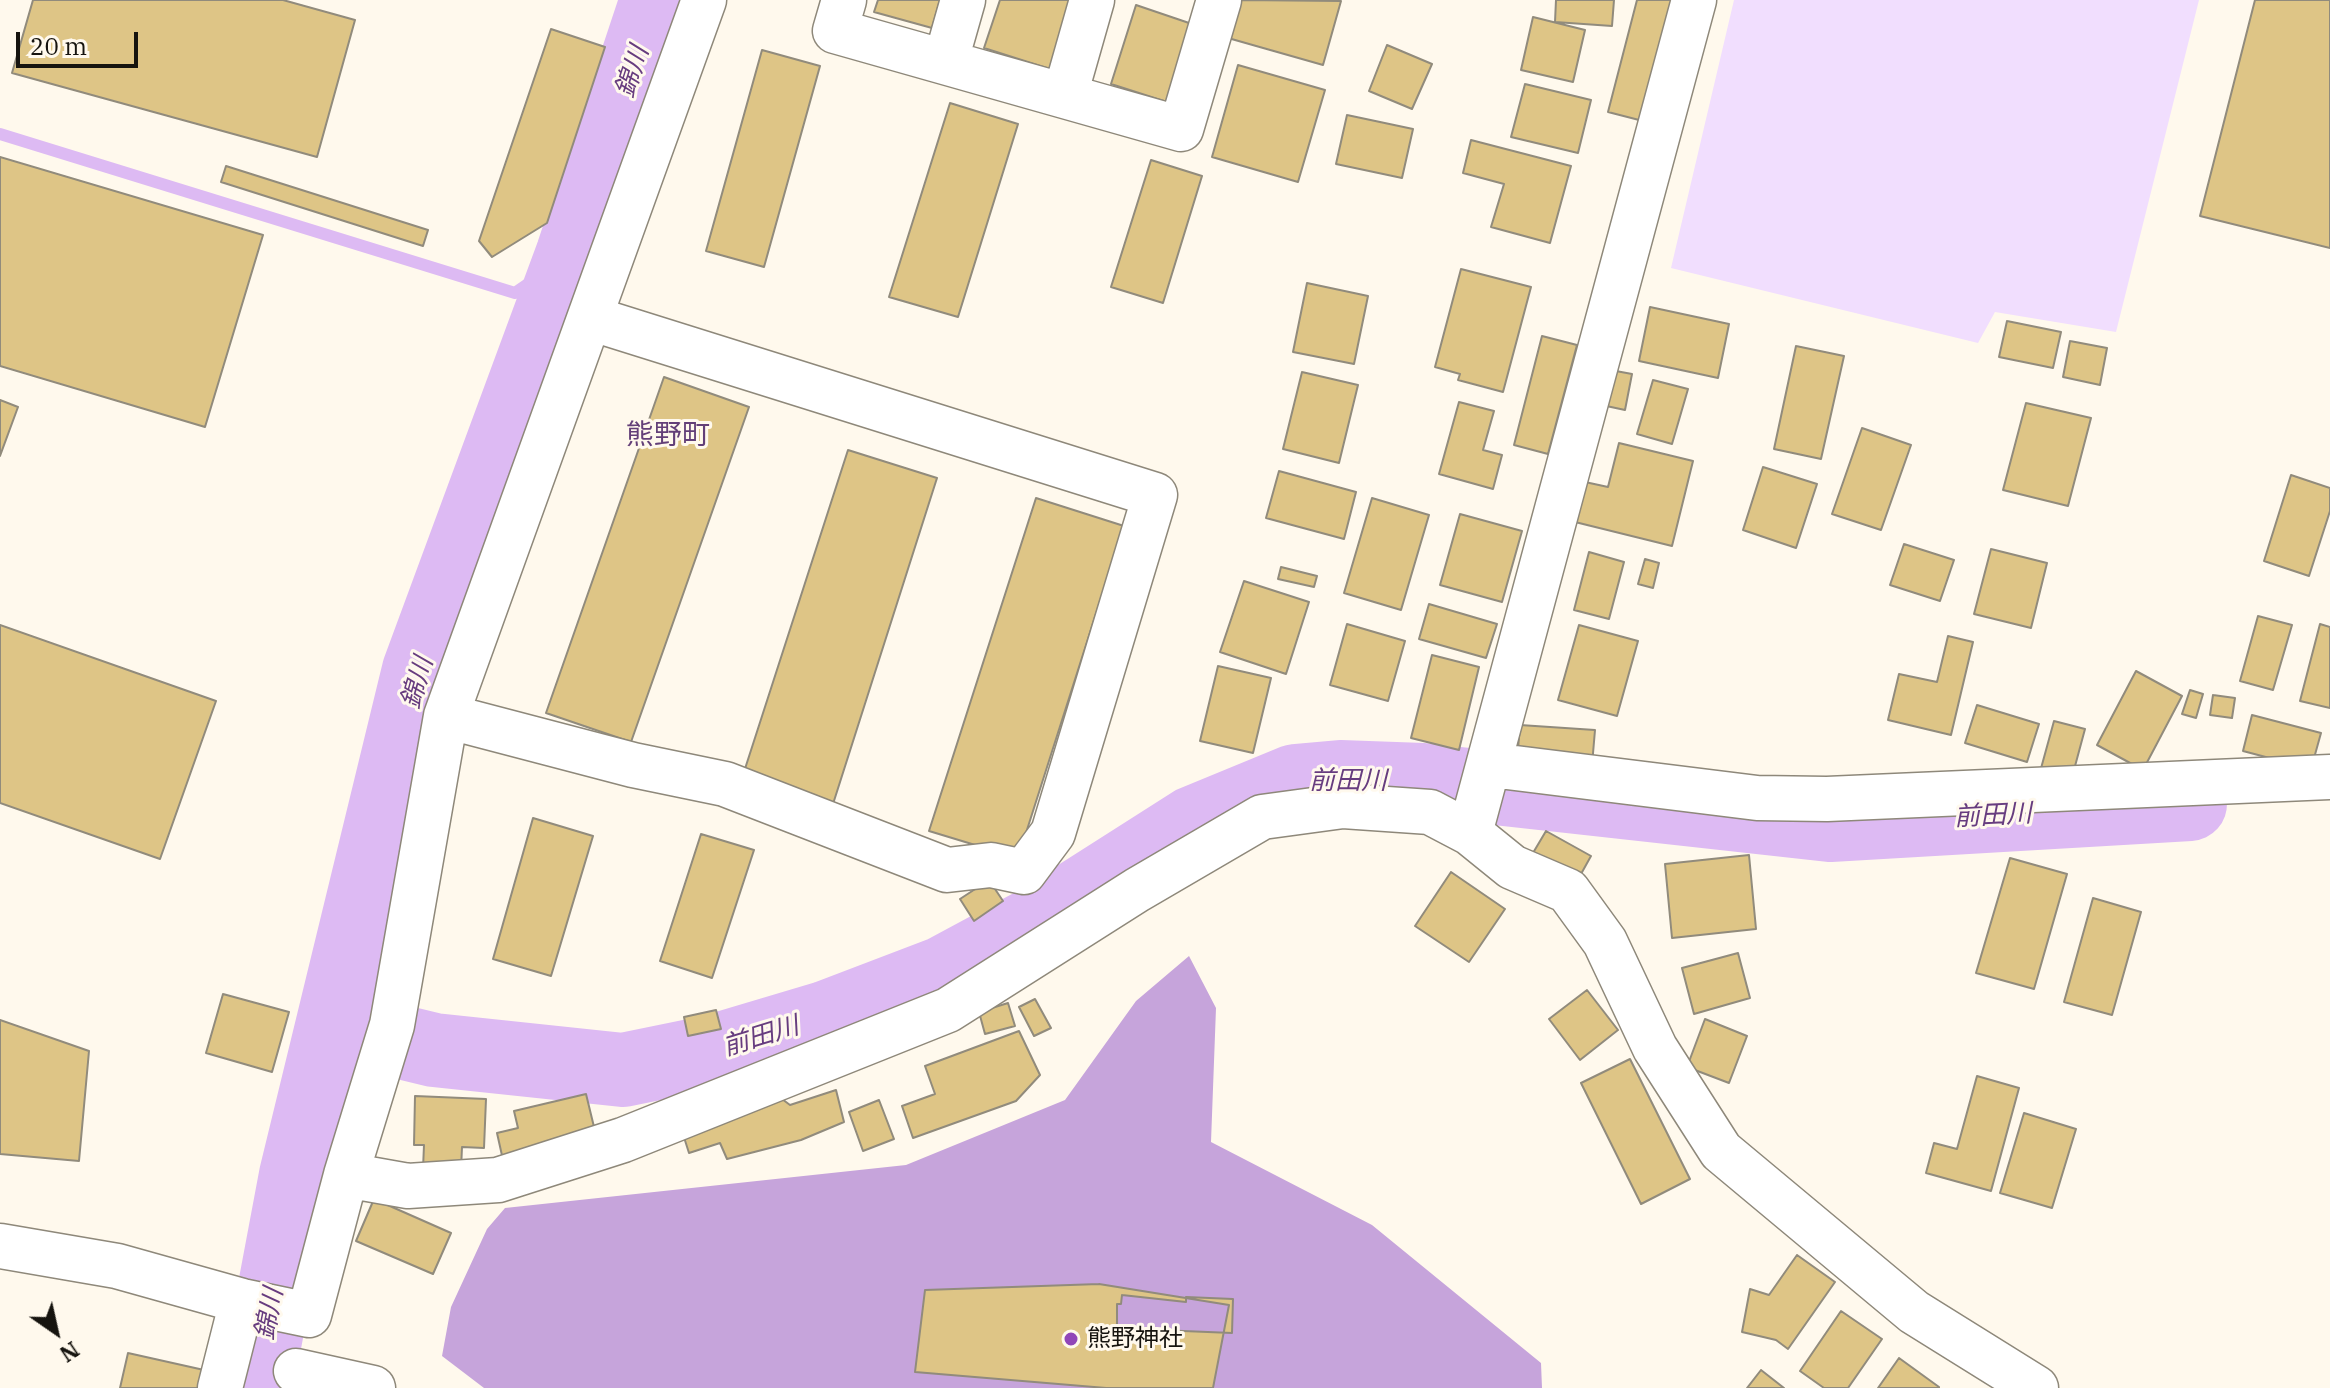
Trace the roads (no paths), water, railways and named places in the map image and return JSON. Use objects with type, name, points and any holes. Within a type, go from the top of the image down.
[{"type":"street","points":[[373,1388],[294,1380],[346,1175],[392,1025],[446,716],[704,0]]},
{"type":"street","points":[[844,0],[835,31],[1181,129],[1219,0]]},
{"type":"street","points":[[946,60],[963,0]]},
{"type":"street","points":[[1065,95],[1092,0]]},
{"type":"street","points":[[1470,833],[1491,765],[1694,0]]},
{"type":"street","points":[[446,716],[633,765],[725,784],[947,870],[991,865],[1024,872],[1053,833],[1155,495],[590,318]]},
{"type":"street","points":[[1491,765],[1757,798],[1813,799],[2330,777]]},
{"type":"street","points":[[346,1175],[408,1186],[498,1180],[623,1140],[948,1010],[1137,890],[1262,817],[1343,806],[1430,812],[1470,833],[1512,867],[1568,891],[1605,942],[1655,1048],[1721,1151],[1914,1312],[2036,1388]]},
{"type":"street","points":[[0,1246],[117,1266],[242,1301],[309,1315]]},
{"type":"street","points":[[220,1388],[242,1301]]},
{"type":"waterway","name":"錦川","points":[[256,1388],[296,1175],[419,670],[573,253],[657,0]]},
{"type":"waterway","points":[[0,134],[515,293],[573,253]]},
{"type":"waterway","name":"前田川","points":[[335,1026],[434,1050],[623,1070],[711,1052],[825,1018],[943,973],[1036,923],[1193,823],[1295,781],[1340,777],[1423,780],[1830,825],[2190,804]]},
{"type":"place","name":"熊野神社","points":[[1071,1339]]},
{"type":"district","name":"熊野町","points":[[668,436]]}]
